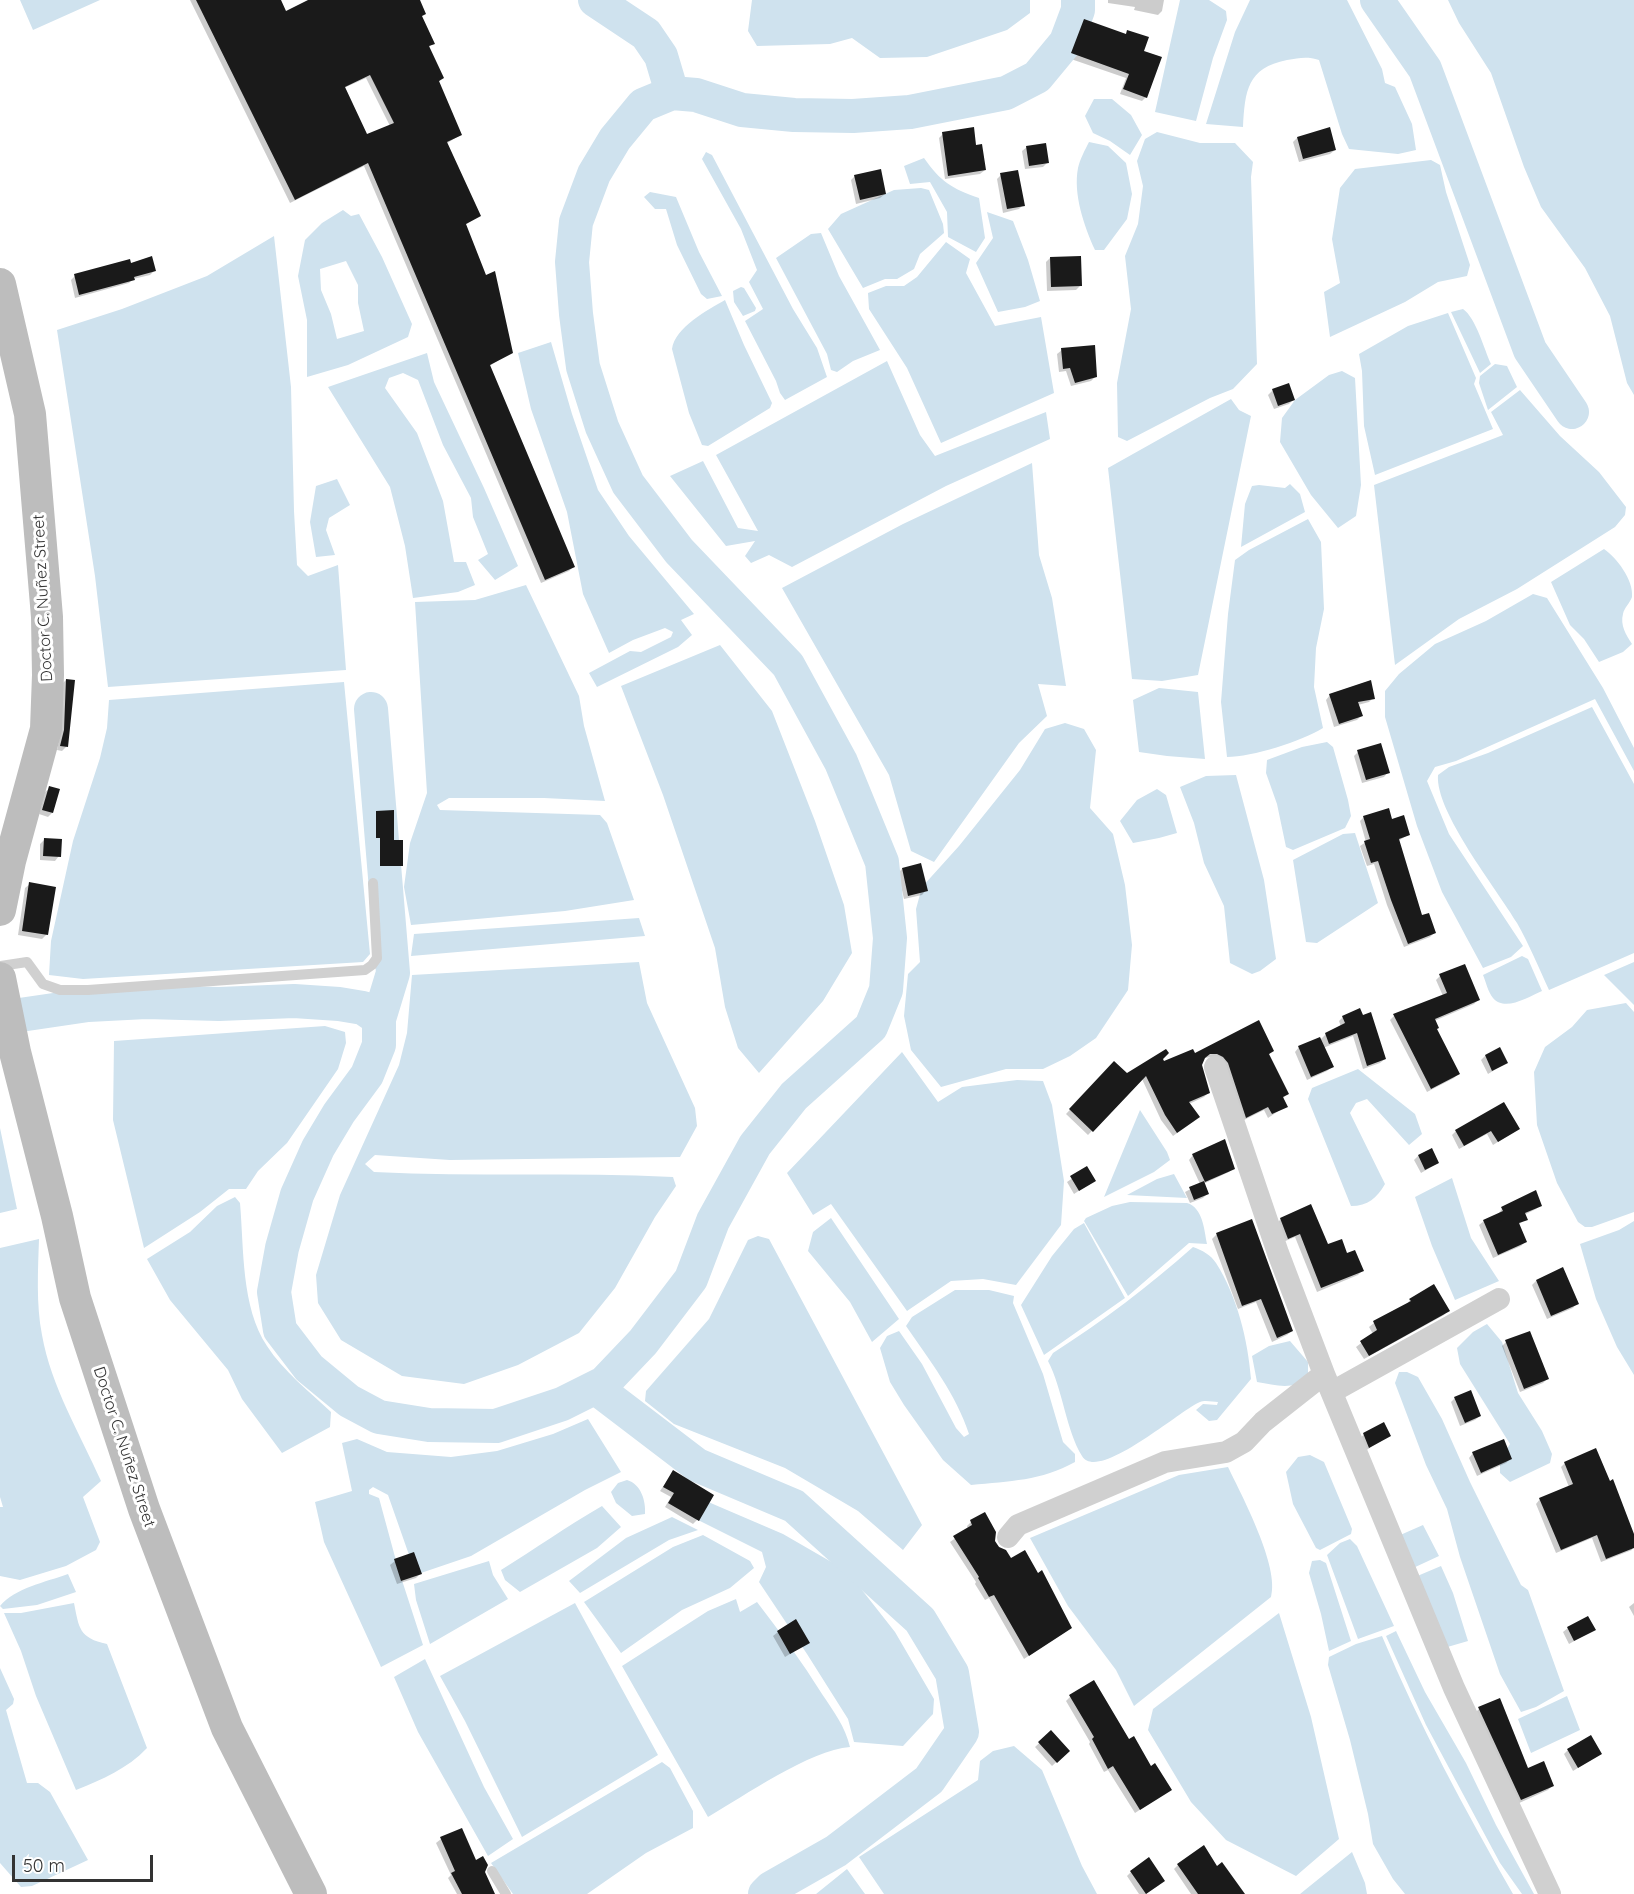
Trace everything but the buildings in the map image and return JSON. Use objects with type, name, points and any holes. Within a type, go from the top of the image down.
[{"type":"main road","name":"Doctor C. Nuñez Street","points":[[0,284],[30,414],[47,616],[48,675],[46,729],[10,861],[0,910]]},
{"type":"main road","name":"Doctor C. Nuñez Street","points":[[0,976],[15,1052],[57,1216],[75,1298],[144,1509],[226,1728],[311,1894]]},
{"type":"street","points":[[1215,1067],[1278,1253],[1328,1383],[1454,1688],[1550,1894]]},
{"type":"street","points":[[1008,1537],[1018,1525],[1026,1521],[1165,1462],[1226,1452],[1244,1442],[1263,1422],[1328,1383],[1499,1299]]},
{"type":"lane","points":[[0,976],[27,962],[43,984],[60,990],[88,990],[365,970],[372,966],[377,958],[373,883]]},
{"type":"lane","points":[[492,1871],[506,1894]]},
{"type":"water","points":[[20,0],[100,0],[33,30]]},
{"type":"water","points":[[752,0],[1030,0],[1030,13],[1007,30],[927,57],[880,58],[852,38],[830,44],[757,46],[748,31]]},
{"type":"water","points":[[1180,0],[1209,0],[1226,11],[1227,20],[1213,58],[1196,121],[1155,112]]},
{"type":"water","points":[[1250,0],[1347,0],[1382,69],[1385,83],[1395,87],[1412,124],[1416,150],[1398,154],[1349,149],[1342,134],[1319,60],[1311,58],[1287,60],[1274,64],[1256,75],[1247,92],[1243,127],[1206,124],[1235,32]]},
{"type":"water","points":[[1448,0],[1634,0],[1634,395],[1627,383],[1610,316],[1585,268],[1541,207],[1524,167],[1491,73],[1459,23]]},
{"type":"water","points":[[1094,99],[1112,99],[1131,115],[1142,135],[1130,155],[1110,141],[1093,133],[1085,116]]},
{"type":"water","points":[[1157,132],[1200,143],[1235,143],[1253,162],[1251,177],[1257,364],[1233,389],[1210,398],[1127,441],[1118,437],[1117,383],[1131,309],[1125,256],[1138,224],[1143,186],[1137,161],[1145,139]]},
{"type":"water","points":[[1089,142],[1108,146],[1126,163],[1132,194],[1127,219],[1104,250],[1095,250],[1083,220],[1078,199],[1078,168]]},
{"type":"water","points":[[706,152],[712,155],[793,309],[817,348],[827,377],[785,400],[745,321],[763,309],[749,282],[757,270],[741,229],[702,159]]},
{"type":"water","points":[[924,158],[947,183],[979,198],[985,238],[976,252],[948,237],[947,212],[930,182],[910,184],[904,166]]},
{"type":"water","points":[[1431,160],[1440,165],[1446,192],[1470,265],[1467,276],[1438,282],[1405,302],[1330,337],[1324,292],[1340,283],[1332,239],[1340,188],[1355,169]]},
{"type":"water","points":[[921,188],[929,190],[943,224],[944,233],[920,254],[914,269],[897,279],[885,279],[863,288],[828,229],[841,214],[894,190]]},
{"type":"water","points":[[650,192],[676,197],[699,252],[722,296],[707,299],[701,294],[677,245],[666,209],[655,209],[644,197]]},
{"type":"water","points":[[343,210],[351,216],[359,214],[382,257],[412,324],[408,337],[348,365],[307,377],[307,320],[298,276],[305,240],[322,223]],"holes":[[[346,261],[358,285],[358,303],[364,331],[337,339],[331,314],[321,290],[320,269]]]},
{"type":"water","points":[[987,212],[1013,221],[1040,301],[1025,307],[998,312],[976,263],[993,238]]},
{"type":"water","points":[[821,233],[839,276],[880,350],[853,361],[837,372],[831,370],[827,354],[776,258],[811,234]]},
{"type":"water","points":[[274,236],[291,387],[297,565],[308,576],[338,565],[346,670],[108,687],[95,576],[57,330],[122,309],[207,276]]},
{"type":"water","points":[[946,242],[970,259],[966,273],[995,326],[1041,317],[1054,393],[941,443],[907,368],[869,309],[868,293],[886,286],[904,286],[917,277]]},
{"type":"water","points":[[744,288],[756,308],[755,311],[743,316],[734,302],[733,291]]},
{"type":"water","points":[[725,300],[772,403],[770,408],[708,446],[702,445],[689,413],[672,349],[674,341],[686,326]]},
{"type":"water","points":[[1463,309],[1476,326],[1491,364],[1480,373],[1451,312]]},
{"type":"water","points":[[1448,313],[1476,378],[1474,384],[1493,429],[1375,475],[1364,426],[1362,371],[1359,354],[1408,326]]},
{"type":"water","points":[[551,342],[598,490],[629,536],[694,614],[681,620],[692,635],[678,647],[597,687],[589,673],[630,651],[641,652],[671,637],[673,632],[665,628],[633,640],[609,653],[583,594],[567,512],[531,409],[518,353]]},
{"type":"water","points":[[427,353],[434,382],[518,566],[495,580],[478,560],[488,554],[473,517],[471,498],[443,445],[418,380],[403,373],[389,378],[385,388],[417,433],[443,501],[454,562],[466,562],[475,585],[458,592],[413,598],[405,546],[390,487],[328,387]]},
{"type":"water","points":[[887,361],[920,435],[935,456],[1046,412],[1050,439],[946,486],[792,567],[769,555],[751,563],[745,556],[755,541],[726,546],[670,476],[703,461],[738,528],[758,531],[716,455]]},
{"type":"water","points":[[1495,364],[1507,366],[1517,387],[1488,410],[1479,383],[1480,376]]},
{"type":"water","points":[[1342,371],[1355,378],[1361,485],[1356,516],[1338,528],[1311,495],[1280,442],[1282,418],[1295,400],[1329,375]]},
{"type":"water","points":[[1520,390],[1560,436],[1599,472],[1626,507],[1625,515],[1615,527],[1517,589],[1459,619],[1395,665],[1374,485],[1503,435],[1491,412]]},
{"type":"water","points":[[1231,399],[1239,410],[1251,416],[1198,675],[1162,681],[1132,679],[1108,468]]},
{"type":"water","points":[[1032,463],[1039,555],[1052,598],[1066,686],[1038,684],[1047,716],[1019,743],[934,862],[911,851],[889,775],[782,588],[903,524]]},
{"type":"water","points":[[337,479],[350,505],[329,518],[326,530],[335,555],[316,557],[310,522],[316,486]]},
{"type":"water","points":[[1290,484],[1300,494],[1305,512],[1241,547],[1245,504],[1252,486],[1285,488]]},
{"type":"water","points":[[1308,519],[1321,542],[1324,609],[1316,648],[1314,687],[1323,728],[1276,747],[1227,757],[1221,702],[1235,560],[1249,550]]},
{"type":"water","points":[[1604,549],[1619,563],[1630,583],[1632,597],[1624,612],[1622,622],[1632,644],[1623,652],[1599,662],[1584,639],[1570,625],[1551,582]]},
{"type":"water","points":[[526,585],[579,696],[584,726],[605,801],[544,798],[449,798],[437,805],[440,810],[600,815],[607,823],[634,900],[565,911],[411,925],[404,887],[410,843],[427,793],[415,602],[475,600]]},
{"type":"water","points":[[1533,594],[1547,598],[1603,688],[1634,748],[1634,771],[1595,699],[1456,761],[1435,767],[1427,781],[1449,834],[1523,946],[1511,957],[1483,968],[1442,892],[1417,826],[1385,717],[1385,691],[1399,674],[1435,644],[1486,621]]},
{"type":"water","points":[[720,645],[772,711],[815,821],[844,905],[852,953],[823,1001],[759,1073],[738,1048],[725,1007],[715,948],[663,795],[621,686]]},
{"type":"water","points":[[344,682],[370,954],[363,962],[83,979],[49,975],[51,941],[73,841],[100,758],[107,728],[109,700]]},
{"type":"water","points":[[1159,688],[1198,692],[1205,759],[1139,752],[1133,700]]},
{"type":"water","points":[[1592,707],[1634,784],[1634,953],[1549,990],[1517,923],[1456,829],[1440,791],[1438,775],[1449,767],[1488,753]]},
{"type":"water","points":[[1065,723],[1084,729],[1096,750],[1090,808],[1113,834],[1125,885],[1132,945],[1128,990],[1096,1038],[1070,1056],[1043,1069],[1006,1069],[941,1087],[911,1050],[904,1016],[908,974],[920,962],[916,909],[922,887],[959,846],[1020,770],[1045,729]]},
{"type":"water","points":[[1327,742],[1333,747],[1351,816],[1345,828],[1293,850],[1286,847],[1277,804],[1266,773],[1267,760],[1302,747]]},
{"type":"water","points":[[1236,775],[1264,880],[1276,959],[1252,974],[1230,963],[1224,906],[1204,863],[1194,823],[1180,787],[1206,776]]},
{"type":"water","points":[[1157,789],[1166,795],[1177,833],[1133,843],[1120,821],[1137,800]]},
{"type":"water","points":[[1355,833],[1378,903],[1317,943],[1306,942],[1293,860],[1343,834]]},
{"type":"water","points":[[639,918],[645,936],[411,956],[414,934]]},
{"type":"water","points":[[1522,956],[1528,959],[1542,991],[1510,1004],[1498,1002],[1491,996],[1483,975]]},
{"type":"water","points":[[639,962],[647,1003],[695,1108],[697,1126],[680,1157],[450,1160],[375,1155],[365,1164],[374,1172],[673,1177],[676,1186],[655,1217],[615,1288],[579,1333],[518,1365],[464,1384],[402,1376],[341,1340],[318,1303],[316,1275],[340,1195],[399,1065],[407,1033],[412,975]]},
{"type":"water","points":[[1634,962],[1634,1005],[1604,975]]},
{"type":"water","points":[[1626,1003],[1634,1012],[1634,1212],[1592,1227],[1585,1227],[1578,1222],[1557,1183],[1537,1125],[1534,1072],[1545,1047],[1572,1027],[1587,1010]]},
{"type":"water","points":[[325,1026],[345,1032],[346,1043],[338,1069],[287,1143],[258,1171],[246,1189],[229,1189],[200,1212],[144,1248],[113,1120],[114,1041]]},
{"type":"water","points":[[902,1052],[938,1102],[962,1087],[1017,1080],[1043,1081],[1052,1105],[1064,1181],[1061,1225],[1016,1285],[983,1279],[951,1281],[907,1311],[831,1204],[813,1215],[787,1173]]},
{"type":"water","points":[[1358,1069],[1415,1114],[1422,1134],[1409,1145],[1367,1099],[1356,1103],[1350,1113],[1385,1184],[1371,1200],[1362,1205],[1351,1206],[1308,1099],[1312,1088]]},
{"type":"water","points":[[1140,1110],[1170,1160],[1154,1172],[1104,1197]]},
{"type":"water","points":[[0,1128],[17,1209],[0,1213]]},
{"type":"water","points":[[1174,1174],[1187,1198],[1127,1195],[1157,1179]]},
{"type":"water","points":[[1452,1178],[1471,1238],[1499,1281],[1455,1300],[1432,1246],[1415,1197]]},
{"type":"water","points":[[235,1197],[240,1203],[248,1296],[259,1331],[281,1364],[331,1412],[330,1427],[282,1453],[242,1399],[228,1370],[170,1300],[147,1259],[190,1232],[217,1206]]},
{"type":"water","points":[[1130,1202],[1187,1203],[1200,1214],[1207,1244],[1189,1243],[1128,1296],[1084,1221],[1112,1206]]},
{"type":"water","points":[[831,1218],[899,1319],[872,1342],[850,1302],[808,1251],[813,1232]]},
{"type":"water","points":[[1634,1221],[1634,1375],[1617,1347],[1596,1299],[1580,1244],[1619,1230]]},
{"type":"water","points":[[1084,1223],[1125,1298],[1044,1355],[1021,1305],[1052,1256],[1074,1229]]},
{"type":"water","points":[[758,1236],[769,1239],[922,1525],[903,1550],[858,1511],[785,1468],[674,1424],[645,1401],[646,1391],[709,1319],[748,1240]]},
{"type":"water","points":[[39,1239],[38,1299],[42,1335],[59,1391],[101,1481],[83,1497],[100,1542],[96,1550],[66,1566],[20,1580],[0,1576],[0,1507],[3,1507],[0,1497],[0,1248]]},
{"type":"water","points":[[1193,1247],[1214,1260],[1230,1290],[1244,1334],[1251,1379],[1217,1420],[1209,1421],[1196,1410],[1203,1404],[1217,1405],[1218,1402],[1200,1402],[1121,1453],[1104,1460],[1091,1462],[1082,1456],[1077,1446],[1048,1361],[1053,1353],[1125,1303]]},
{"type":"water","points":[[955,1290],[989,1290],[1014,1296],[1013,1303],[1043,1374],[1063,1442],[1075,1454],[1075,1462],[1037,1477],[971,1485],[943,1460],[904,1405],[890,1382],[880,1348],[887,1336],[899,1331],[922,1364],[956,1428],[964,1437],[969,1434],[950,1391],[906,1326],[912,1317]]},
{"type":"water","points":[[1487,1324],[1502,1342],[1518,1393],[1542,1431],[1552,1454],[1550,1463],[1510,1482],[1500,1473],[1500,1460],[1510,1444],[1460,1364],[1457,1348],[1473,1332]]},
{"type":"water","points":[[1290,1341],[1308,1362],[1308,1377],[1290,1386],[1257,1382],[1252,1356],[1269,1346]]},
{"type":"water","points":[[1399,1372],[1407,1372],[1418,1377],[1442,1419],[1521,1585],[1528,1590],[1564,1691],[1536,1707],[1521,1712],[1500,1674],[1460,1557],[1447,1509],[1426,1465],[1395,1383]]},
{"type":"water","points":[[588,1419],[621,1472],[585,1490],[471,1556],[418,1574],[388,1495],[373,1487],[369,1490],[369,1494],[379,1498],[398,1568],[423,1645],[381,1667],[324,1542],[315,1502],[352,1491],[342,1443],[357,1439],[387,1452],[451,1457],[497,1451],[553,1434]]},
{"type":"water","points":[[1310,1455],[1324,1462],[1352,1529],[1351,1534],[1320,1550],[1316,1548],[1293,1504],[1286,1472],[1298,1457]]},
{"type":"water","points":[[1228,1467],[1265,1550],[1270,1568],[1271,1597],[1134,1706],[1116,1670],[1068,1606],[1030,1538],[1179,1475]]},
{"type":"water","points":[[627,1480],[636,1485],[642,1494],[645,1514],[632,1516],[616,1503],[611,1492],[618,1483]]},
{"type":"water","points":[[706,1501],[783,1534],[847,1571],[895,1632],[934,1699],[933,1714],[903,1746],[854,1742],[848,1719],[759,1582],[766,1567],[762,1552],[694,1518]]},
{"type":"water","points":[[602,1506],[621,1527],[597,1548],[520,1592],[505,1580],[501,1570]]},
{"type":"water","points":[[672,1517],[698,1530],[669,1540],[580,1593],[569,1581],[626,1538]]},
{"type":"water","points":[[1423,1525],[1439,1556],[1411,1569],[1398,1536]]},
{"type":"water","points":[[703,1535],[750,1561],[754,1568],[730,1588],[682,1610],[621,1653],[584,1602],[673,1547]]},
{"type":"water","points":[[1350,1539],[1357,1546],[1394,1626],[1358,1639],[1327,1555],[1340,1543]]},
{"type":"water","points":[[1320,1560],[1326,1563],[1351,1641],[1329,1651],[1309,1573],[1312,1561]]},
{"type":"water","points":[[489,1561],[493,1575],[508,1599],[430,1644],[416,1600],[414,1584]]},
{"type":"water","points":[[1441,1566],[1453,1593],[1468,1641],[1444,1648],[1415,1577]]},
{"type":"water","points":[[68,1574],[76,1592],[37,1605],[3,1609],[0,1606],[22,1590]]},
{"type":"water","points":[[736,1599],[740,1612],[757,1602],[835,1713],[850,1747],[816,1756],[797,1765],[708,1817],[622,1666],[708,1611]]},
{"type":"water","points":[[74,1603],[82,1631],[91,1639],[107,1644],[147,1748],[123,1768],[76,1790],[4,1613],[21,1613]]},
{"type":"water","points":[[575,1603],[658,1755],[522,1837],[465,1721],[440,1676]]},
{"type":"water","points":[[1279,1613],[1311,1717],[1339,1839],[1296,1876],[1226,1840],[1191,1802],[1148,1730],[1153,1709]]},
{"type":"water","points":[[1396,1631],[1425,1692],[1466,1763],[1496,1825],[1534,1894],[1522,1894],[1500,1863],[1426,1725],[1386,1636]]},
{"type":"water","points":[[1382,1636],[1443,1767],[1513,1894],[1405,1894],[1393,1879],[1373,1844],[1350,1740],[1328,1665],[1329,1657],[1356,1644]]},
{"type":"water","points":[[425,1659],[484,1787],[513,1839],[488,1856],[418,1732],[394,1677]]},
{"type":"water","points":[[0,1668],[14,1699],[13,1704],[6,1710],[27,1783],[38,1783],[50,1792],[88,1860],[32,1886],[21,1887],[0,1863]]},
{"type":"water","points":[[1567,1696],[1580,1730],[1531,1753],[1518,1719]]},
{"type":"water","points":[[1014,1746],[1042,1770],[1082,1866],[1097,1894],[884,1894],[859,1857],[978,1780],[980,1761],[993,1751]]},
{"type":"water","points":[[662,1762],[670,1768],[693,1811],[693,1828],[646,1853],[587,1894],[513,1894],[491,1863]]},
{"type":"water","points":[[1352,1852],[1365,1883],[1367,1894],[1300,1894]]},
{"type":"water","points":[[847,1869],[865,1894],[816,1894]]},
{"type":"waterway","points":[[595,0],[646,34],[661,56],[672,93]]},
{"type":"waterway","points":[[0,1018],[88,1005],[146,1002],[219,1004],[294,1001],[363,1008],[379,1019],[379,1045],[367,1075],[339,1113],[318,1148],[297,1195],[282,1248],[274,1292],[280,1330],[309,1368],[349,1401],[379,1417],[429,1425],[496,1426],[562,1404],[604,1383],[643,1342],[691,1279],[713,1221],[755,1145],[794,1096],[871,1027],[886,990],[890,938],[882,862],[841,762],[788,665],[679,551],[628,484],[602,427],[583,367],[576,314],[572,262],[576,222],[594,174],[615,139],[643,105],[672,93],[696,95],[742,110],[794,115],[853,116],[910,112],[1006,93],[1037,77],[1066,42],[1078,10],[1078,0]]},
{"type":"waterway","points":[[1377,0],[1425,69],[1530,350],[1572,412]]},
{"type":"waterway","points":[[371,709],[393,973],[379,1019]]},
{"type":"waterway","points":[[596,1388],[697,1465],[794,1506],[920,1620],[952,1673],[962,1732],[929,1780],[836,1851],[771,1888],[765,1894]]}]
